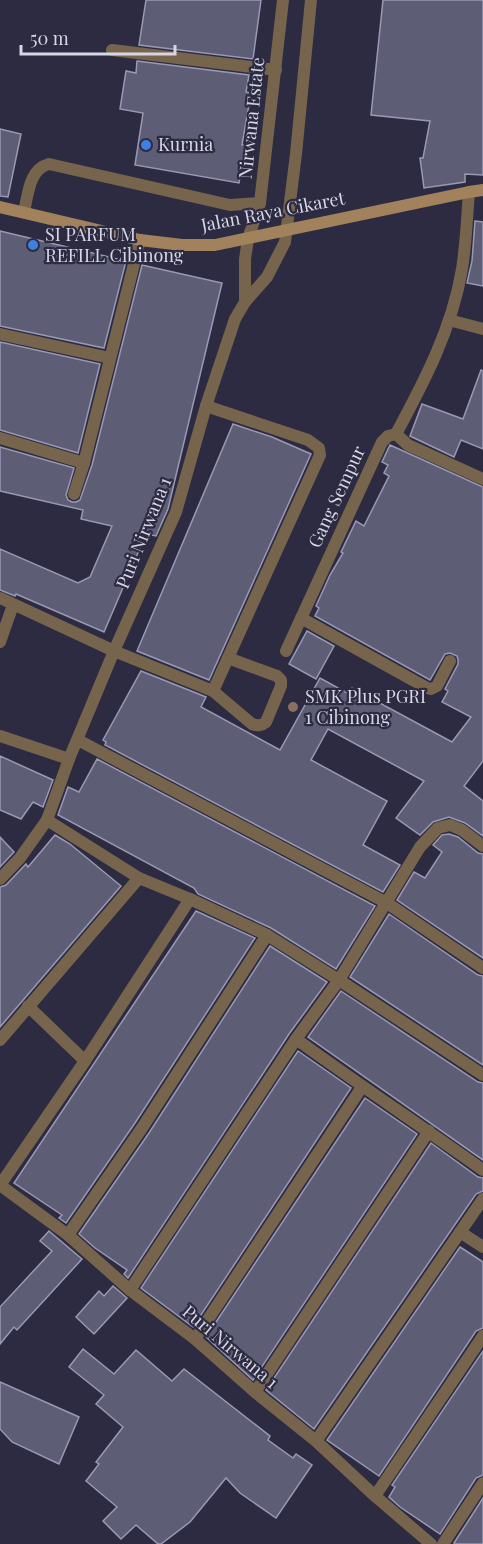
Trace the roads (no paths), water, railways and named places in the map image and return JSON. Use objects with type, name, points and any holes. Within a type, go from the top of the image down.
[{"type":"main road","name":"Jalan Raya Cikaret","points":[[0,207],[140,240],[182,245],[215,245],[483,190]]},
{"type":"street","name":"Nirwana Estate","points":[[248,239],[260,203],[283,0]]},
{"type":"street","points":[[287,230],[310,0]]},
{"type":"street","points":[[112,50],[276,70]]},
{"type":"street","points":[[24,213],[32,179],[42,166],[49,164],[230,205],[260,203]]},
{"type":"street","name":"Gang Sempur","points":[[286,651],[382,442],[388,436],[396,434],[426,379],[450,320],[462,269],[469,192]]},
{"type":"street","name":"Puri Nirwana 1","points":[[0,879],[20,858],[47,820],[69,759],[114,651],[176,512],[206,406],[235,319],[244,302],[272,269],[285,242],[287,230]]},
{"type":"street","name":"Puri Nirwana 1","points":[[244,302],[244,259],[248,239]]},
{"type":"street","points":[[74,494],[84,463],[140,240]]},
{"type":"street","points":[[450,320],[483,328]]},
{"type":"street","points":[[0,334],[110,358]]},
{"type":"street","points":[[206,406],[308,440],[319,448],[320,455],[213,691]]},
{"type":"street","points":[[396,434],[408,444],[483,479]]},
{"type":"street","points":[[0,438],[84,463]]},
{"type":"street","points":[[0,598],[114,651],[213,691],[252,724],[263,725],[281,686],[281,680],[278,676],[228,658]]},
{"type":"street","points":[[0,642],[13,605]]},
{"type":"street","points":[[301,618],[426,688],[431,689],[437,686],[450,661]]},
{"type":"street","points":[[0,736],[69,759]]},
{"type":"street","points":[[78,741],[387,903],[483,968]]},
{"type":"street","points":[[47,820],[139,878],[267,935],[483,1075]]},
{"type":"street","points":[[130,1290],[296,1039],[339,980],[420,847],[438,828],[450,825],[456,826],[483,846]]},
{"type":"street","points":[[0,1040],[139,878]]},
{"type":"street","points":[[0,1185],[85,1061],[189,899]]},
{"type":"street","points":[[68,1235],[148,1118],[267,935]]},
{"type":"street","points":[[28,1006],[85,1061]]},
{"type":"street","points":[[296,1039],[483,1170]]},
{"type":"street","points":[[195,1339],[362,1087]]},
{"type":"street","points":[[255,1392],[429,1131]]},
{"type":"street","name":"Puri Nirwana 1","points":[[0,1185],[68,1235],[130,1290],[195,1339],[255,1392],[316,1441],[431,1544]]},
{"type":"street","points":[[316,1441],[483,1199]]},
{"type":"street","points":[[460,1232],[483,1247]]},
{"type":"street","points":[[375,1496],[483,1336]]},
{"type":"street","points":[[443,1544],[483,1483]]},
{"type":"place","name":"Kurnia","points":[[146,145]]},
{"type":"place","name":"SI PARFUM REFILL Cibinong","points":[[33,245]]},
{"type":"place","name":"SMK Plus PGRI 1 Cibinong","points":[[293,707]]}]
